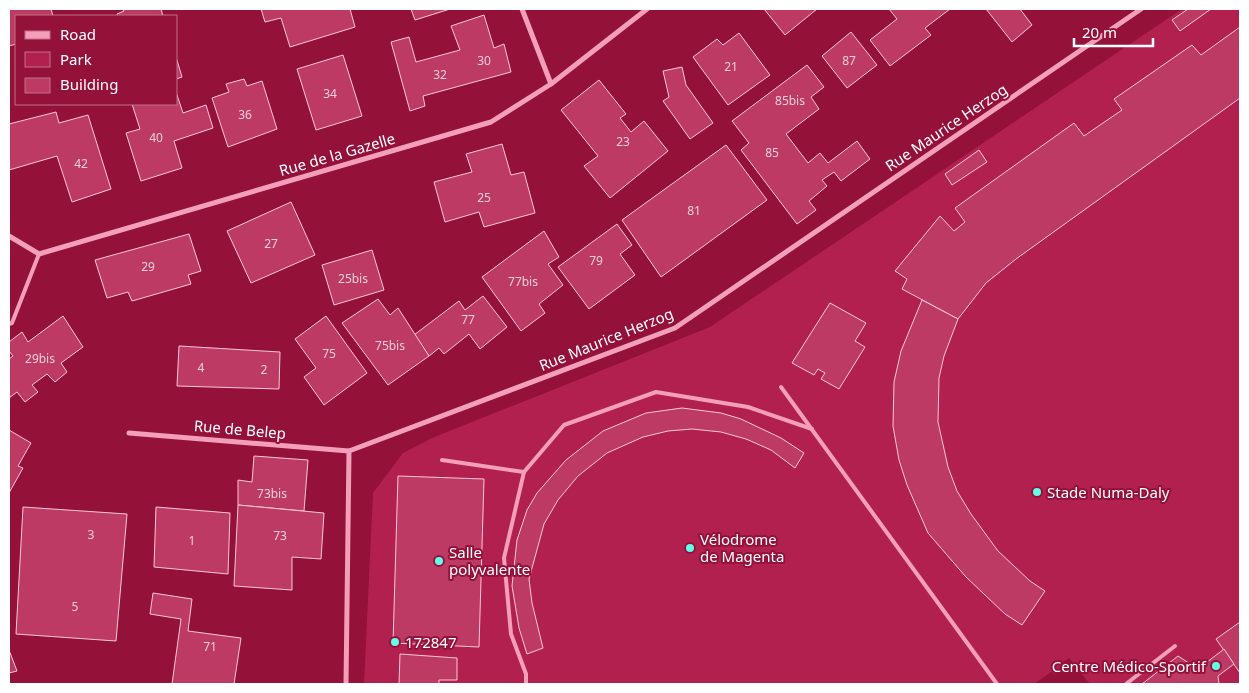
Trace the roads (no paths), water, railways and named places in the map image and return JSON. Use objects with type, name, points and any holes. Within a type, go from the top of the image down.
[{"type":"street","points":[[522,9],[551,84]]},
{"type":"street","name":"Rue de la Gazelle","points":[[40,254],[491,122],[551,84],[648,9]]},
{"type":"street","name":"Rue Maurice Herzog","points":[[349,450],[675,328],[1141,9]]},
{"type":"street","points":[[9,236],[40,254]]},
{"type":"street","name":"Rue de Belep","points":[[128,433],[349,450]]},
{"type":"street","points":[[346,684],[349,450]]},
{"type":"lane","points":[[9,324],[12,323],[40,254]]},
{"type":"lane","points":[[781,387],[997,684]]},
{"type":"lane","points":[[526,684],[526,674],[511,634],[504,558],[524,472],[564,425],[656,392],[748,407],[812,429]]},
{"type":"lane","points":[[442,460],[524,472]]},
{"type":"lane","points":[[1126,684],[1175,646]]},
{"type":"place","name":"Stade Numa-Daly","points":[[1037,492]]},
{"type":"place","name":"Vélodrome de Magenta","points":[[690,548]]},
{"type":"place","name":"Salle polyvalente","points":[[439,561]]},
{"type":"place","name":"172847","points":[[395,642]]},
{"type":"place","name":"Centre Médico-Sportif","points":[[1216,666]]}]
